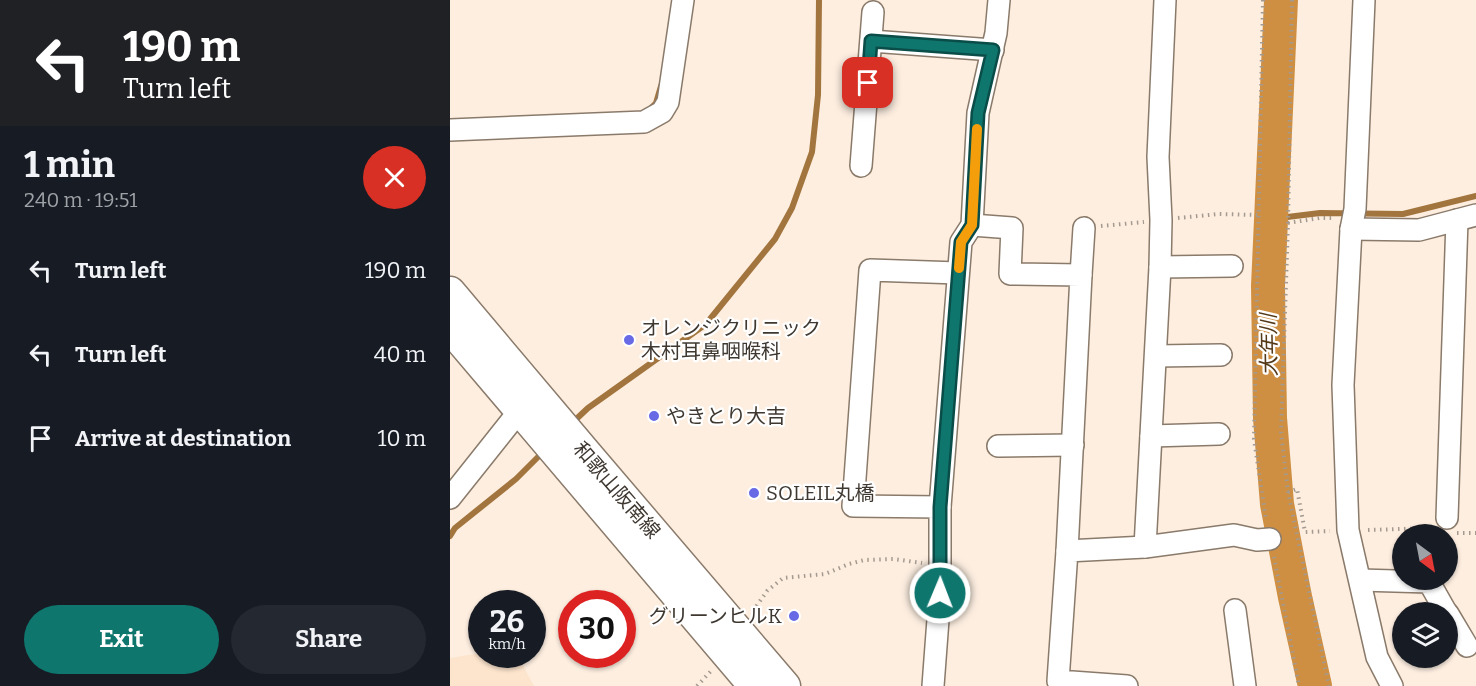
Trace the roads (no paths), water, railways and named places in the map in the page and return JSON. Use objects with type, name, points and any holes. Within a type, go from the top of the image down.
[{"type":"main road","name":"和歌山阪南線","points":[[450,292],[534,409],[577,461],[732,642],[785,686]]},
{"type":"main road","name":"和歌山阪南線","points":[[450,328],[534,409]]},
{"type":"main road","name":"和歌山阪南線","points":[[732,642],[754,686]]},
{"type":"street","points":[[450,130],[644,122],[662,112],[668,102],[683,0]]},
{"type":"street","points":[[933,686],[940,593],[940,507],[958,273],[961,242],[972,225],[978,113],[993,50],[999,0]]},
{"type":"street","points":[[1145,547],[1160,267],[1161,220],[1158,157],[1165,0]]},
{"type":"street","points":[[1365,0],[1356,197],[1352,224],[1343,385],[1348,530],[1377,657],[1392,686]]},
{"type":"street","points":[[861,166],[873,12]]},
{"type":"street","points":[[871,41],[993,50]]},
{"type":"street","points":[[1352,224],[1419,230],[1467,218],[1447,518]]},
{"type":"street","points":[[972,225],[1012,228],[1010,274],[1081,275]]},
{"type":"street","points":[[1084,228],[1058,683],[1127,686]]},
{"type":"street","points":[[1160,267],[1232,266]]},
{"type":"street","points":[[940,507],[853,506],[869,282],[870,270],[958,273]]},
{"type":"street","points":[[1156,356],[1221,355]]},
{"type":"street","points":[[450,498],[534,409]]},
{"type":"street","points":[[1151,436],[1219,434]]},
{"type":"street","points":[[998,446],[1073,445]]},
{"type":"street","points":[[1067,551],[1145,547],[1234,535],[1257,540],[1270,539]]},
{"type":"street","points":[[1360,580],[1429,582],[1441,602]]},
{"type":"street","points":[[1235,610],[1245,686]]},
{"type":"street","points":[[1458,631],[1467,646]]},
{"type":"waterway","points":[[571,424],[588,408],[706,324],[775,239],[792,208],[812,152],[818,95],[819,0]]},
{"type":"waterway","name":"大年川","points":[[1281,0],[1268,286],[1270,418],[1277,504],[1315,686]]},
{"type":"waterway","points":[[652,107],[656,103],[661,86]]},
{"type":"waterway","points":[[1271,219],[1320,213],[1403,214],[1476,196]]},
{"type":"waterway","points":[[450,536],[455,528],[516,479],[545,450]]},
{"type":"place","name":"オレンジクリニック 木村耳鼻咽喉科","points":[[629,340]]},
{"type":"place","name":"やきとり大吉","points":[[654,416]]},
{"type":"place","name":"SOLEIL丸橋","points":[[754,493]]},
{"type":"place","name":"グリーンヒルK","points":[[794,616]]}]
